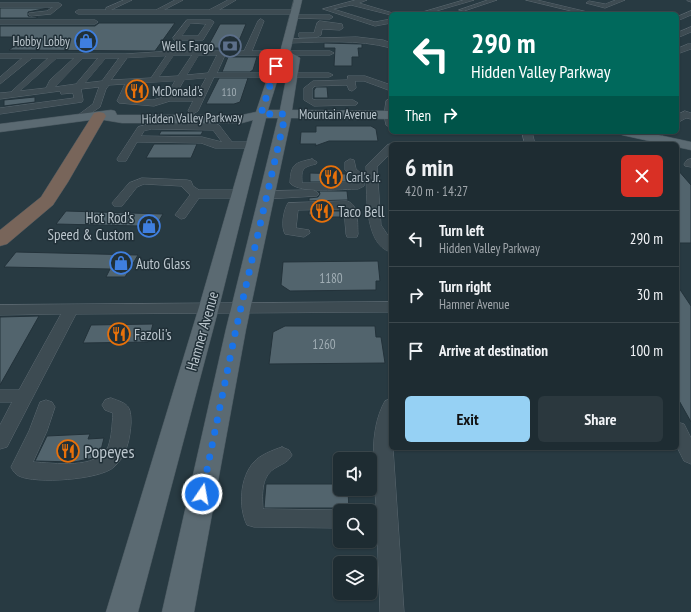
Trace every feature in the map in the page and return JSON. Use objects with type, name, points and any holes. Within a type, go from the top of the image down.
[{"type":"highway","points":[[0,240],[47,201],[103,110]]},
{"type":"main road","name":"Hamner Avenue","points":[[122,612],[209,307],[261,114],[279,58],[285,53],[292,18],[298,0]]},
{"type":"main road","name":"Hamner Avenue","points":[[178,612],[292,75],[295,58],[285,53]]},
{"type":"main road","name":"Mountain Avenue","points":[[284,114],[353,109],[389,118]]},
{"type":"main road","name":"Hidden Valley Parkway","points":[[103,110],[122,119],[242,119],[261,114],[284,114]]},
{"type":"main road","name":"Hidden Valley Parkway","points":[[0,128],[79,118],[103,110],[172,111],[192,119]]},
{"type":"main road","points":[[647,134],[657,135],[679,142]]},
{"type":"main road","points":[[679,142],[691,146]]},
{"type":"street","points":[[101,12],[129,0]]},
{"type":"street","points":[[155,12],[180,0]]},
{"type":"street","points":[[211,12],[233,0]]},
{"type":"street","points":[[364,0],[326,9],[375,24],[389,21]]},
{"type":"street","points":[[426,12],[471,0]]},
{"type":"street","points":[[461,10],[494,0]]},
{"type":"street","points":[[529,0],[583,12]]},
{"type":"street","points":[[569,9],[598,0]]},
{"type":"street","points":[[589,3],[604,6],[622,0]]},
{"type":"street","points":[[351,3],[389,13]]},
{"type":"street","points":[[0,4],[59,5],[49,13],[22,14]]},
{"type":"street","points":[[337,6],[389,20]]},
{"type":"street","points":[[78,12],[211,12],[265,19],[334,17],[343,15]]},
{"type":"street","points":[[679,18],[691,13]]},
{"type":"street","points":[[247,53],[265,19]]},
{"type":"street","points":[[178,20],[214,22],[200,38],[177,38],[189,21]]},
{"type":"street","points":[[0,22],[99,22]]},
{"type":"street","points":[[679,34],[691,29]]},
{"type":"street","points":[[288,38],[318,31],[377,35]]},
{"type":"street","points":[[679,34],[691,35]]},
{"type":"street","points":[[288,38],[371,40],[389,45]]},
{"type":"street","points":[[679,42],[691,45]]},
{"type":"street","points":[[679,51],[691,45]]},
{"type":"street","points":[[192,119],[199,98],[223,52]]},
{"type":"street","points":[[2,58],[30,56],[146,56],[172,53],[223,52],[330,53]]},
{"type":"street","points":[[153,80],[172,53]]},
{"type":"street","points":[[170,98],[197,53]]},
{"type":"street","points":[[0,81],[30,56]]},
{"type":"street","points":[[5,96],[16,90],[55,56]]},
{"type":"street","points":[[49,90],[53,82],[81,56]]},
{"type":"street","points":[[0,111],[79,100],[79,91],[82,81],[104,56]]},
{"type":"street","points":[[79,118],[94,109],[100,101],[102,88],[125,56]]},
{"type":"street","points":[[138,65],[146,56]]},
{"type":"street","points":[[199,98],[170,98],[154,103],[122,101],[128,86],[144,83],[179,81],[212,75],[273,75]]},
{"type":"street","points":[[292,75],[342,75],[352,80]]},
{"type":"street","points":[[79,91],[129,78],[179,81]]},
{"type":"street","points":[[352,80],[353,109],[314,103],[308,100],[308,88],[313,84],[352,80],[365,79],[389,87]]},
{"type":"street","points":[[107,83],[111,87],[112,93]]},
{"type":"street","points":[[5,96],[63,88],[63,92],[77,90],[101,92]]},
{"type":"street","points":[[679,118],[685,114],[691,116]]},
{"type":"street","points":[[122,159],[141,129],[192,119],[216,127],[229,145]]},
{"type":"street","points":[[134,139],[202,140],[215,145],[253,145]]},
{"type":"street","points":[[389,150],[372,166],[377,230],[389,245]]},
{"type":"street","points":[[312,162],[300,165],[296,170],[296,183],[301,186],[358,186],[359,178],[358,175],[351,170],[350,162]]},
{"type":"street","points":[[118,203],[133,185],[142,181],[187,183],[187,187],[196,194],[240,194]]},
{"type":"street","points":[[181,215],[196,194]]},
{"type":"street","points":[[266,195],[374,195]]},
{"type":"street","points":[[304,233],[290,232],[288,227],[292,206],[324,204],[347,205],[350,208],[352,234]]},
{"type":"street","points":[[0,310],[209,307],[389,307]]},
{"type":"street","points":[[0,442],[71,309]]},
{"type":"street","points":[[0,396],[25,396]]},
{"type":"street","points":[[46,407],[38,431],[20,467],[25,470],[93,471],[104,466],[113,457],[123,428],[122,410],[111,405]]},
{"type":"street","points":[[389,411],[385,420],[383,433],[379,519],[392,612]]},
{"type":"street","points":[[679,433],[691,456]]},
{"type":"street","points":[[282,455],[262,466],[254,480],[252,506],[254,518],[333,519]]},
{"type":"building","points":[[0,8],[48,8],[28,12],[28,16],[38,17],[36,18],[0,18]]},
{"type":"building","points":[[99,23],[175,23],[155,51],[9,50],[26,37],[0,37],[0,26],[95,26]]},
{"type":"building","points":[[220,24],[246,24],[236,48],[207,48]]},
{"type":"building","points":[[324,43],[362,44],[362,48],[358,48],[359,57],[352,57],[352,66],[334,66],[335,48],[324,48]]},
{"type":"building","points":[[228,57],[257,57],[253,70],[250,72],[222,72]]},
{"type":"building","points":[[219,78],[248,78],[240,102],[234,104],[206,104]]},
{"type":"building","name":"McDonald's","points":[[148,86],[144,98],[129,98],[133,89]]},
{"type":"building","points":[[316,87],[327,87],[328,98],[314,98],[314,90]]},
{"type":"building","points":[[35,97],[35,102],[4,106],[4,100]]},
{"type":"building","points":[[316,126],[371,126],[376,129],[378,141],[329,141],[315,146],[316,144],[300,144],[301,132],[316,132]]},
{"type":"building","points":[[161,131],[203,131],[201,135],[159,135]]},
{"type":"building","points":[[154,144],[197,144],[191,158],[146,158]]},
{"type":"building","points":[[679,171],[691,185],[691,243],[679,243]]},
{"type":"building","name":"Carl's Jr.","points":[[310,173],[346,174],[347,182],[310,182]]},
{"type":"building","points":[[319,191],[347,191],[348,200],[309,201],[309,198],[318,197],[320,194]]},
{"type":"building","points":[[66,211],[163,214],[155,228],[139,228],[140,226],[56,224]]},
{"type":"building","points":[[309,211],[343,211],[343,217],[331,217],[331,214],[309,215]]},
{"type":"building","points":[[16,252],[138,255],[125,277],[106,277],[110,269],[4,267]]},
{"type":"building","points":[[378,261],[380,281],[376,281],[376,290],[290,291],[281,285],[283,262]]},
{"type":"building","points":[[679,288],[691,306],[691,422],[679,401]]},
{"type":"building","points":[[39,316],[0,385],[0,317]]},
{"type":"building","name":"Fazoli's","points":[[153,324],[148,342],[83,343],[91,325]]},
{"type":"building","points":[[285,326],[375,326],[376,337],[381,337],[385,363],[269,364],[273,332]]},
{"type":"building","name":"Popeyes","points":[[90,434],[88,439],[104,438],[100,454],[94,458],[74,462],[35,461],[47,436]]},
{"type":"building","points":[[266,484],[333,484],[333,496],[348,496],[349,504],[333,504],[333,508],[264,508]]},
{"type":"place","name":"Hobby Lobby","points":[[86,41]]},
{"type":"place","name":"Wells Fargo","points":[[230,46]]},
{"type":"place","name":"McDonald's","points":[[137,91]]},
{"type":"place","name":"Carl's Jr.","points":[[331,177]]},
{"type":"place","name":"Taco Bell","points":[[322,211]]},
{"type":"place","name":"Hot Rod's Speed & Custom","points":[[149,226]]},
{"type":"place","name":"Auto Glass","points":[[121,263]]},
{"type":"place","name":"Fazoli's","points":[[119,334]]},
{"type":"place","name":"Popeyes","points":[[68,451]]},
{"type":"route","points":[[202,494],[236,329],[267,189],[284,121],[284,114],[261,114],[276,66]]}]
